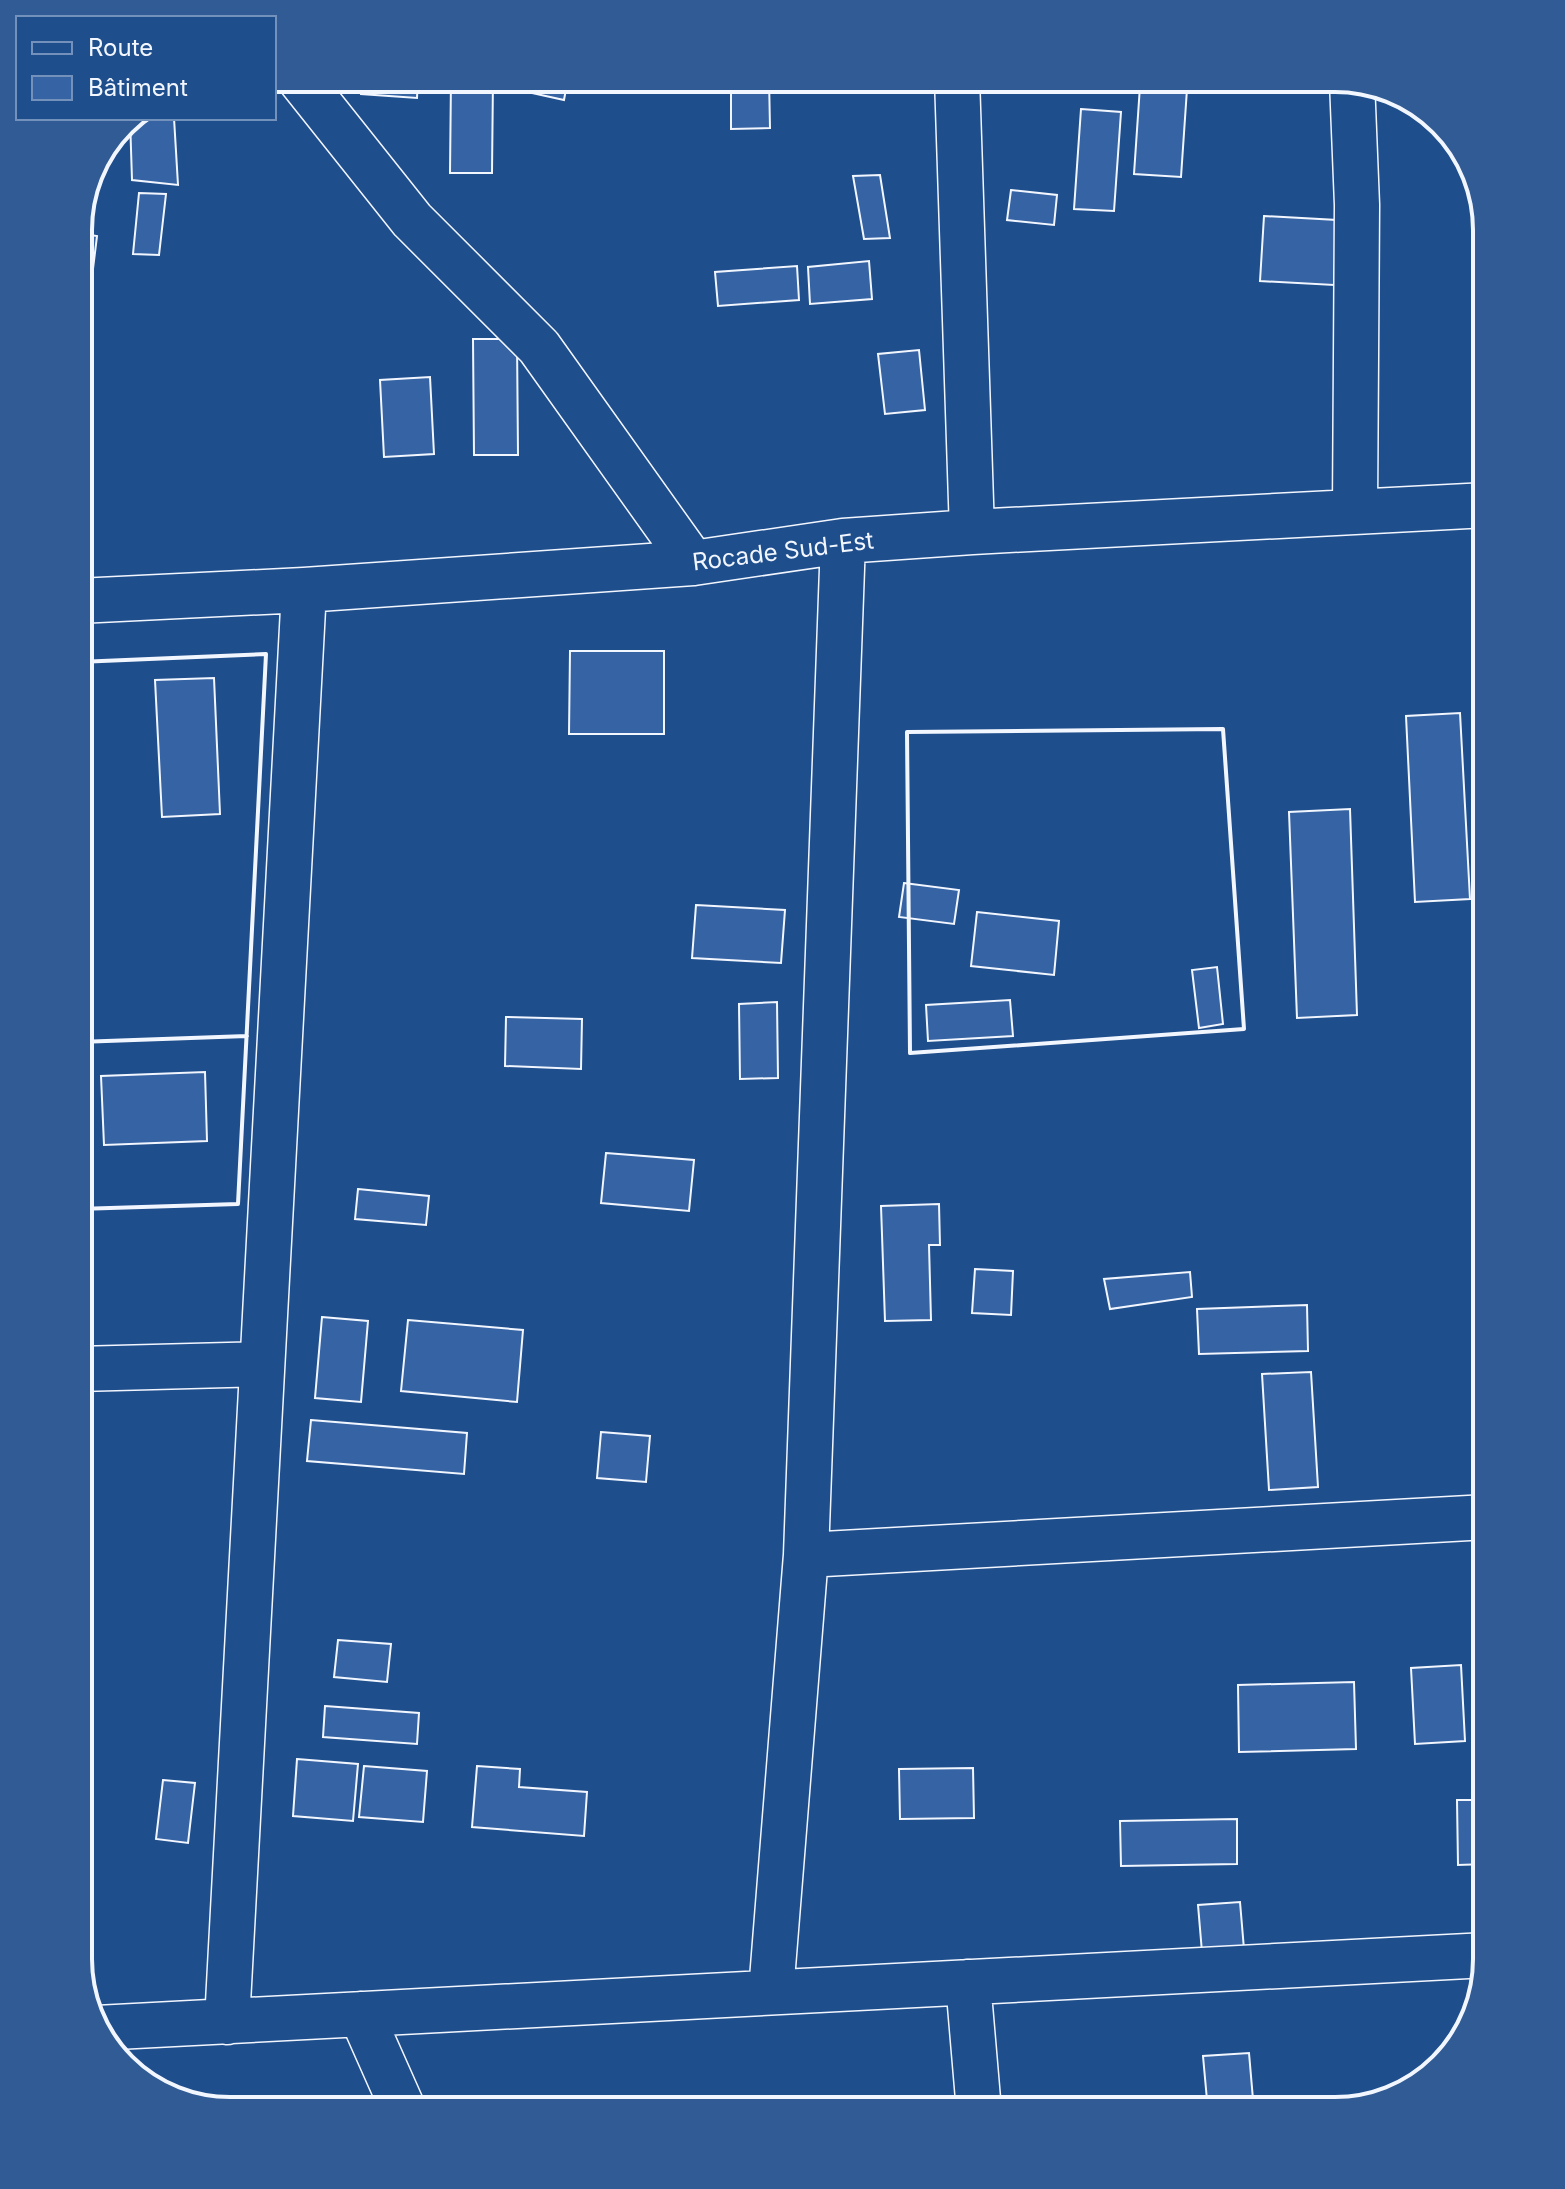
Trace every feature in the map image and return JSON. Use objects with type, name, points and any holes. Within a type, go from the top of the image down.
[{"type":"street","points":[[310,92],[412,220],[539,347],[693,563]]},
{"type":"street","points":[[957,92],[972,532]]},
{"type":"street","points":[[1353,93],[1357,205],[1355,510]]},
{"type":"street","name":"Rocade Sud-Est","points":[[92,600],[304,590],[693,563],[843,541],[972,532],[1473,506]]},
{"type":"street","points":[[771,1992],[806,1555],[843,541]]},
{"type":"street","points":[[227,2022],[304,590]]},
{"type":"street","points":[[92,1369],[262,1364]]},
{"type":"street","points":[[806,1555],[1473,1518]]},
{"type":"street","points":[[111,2027],[1473,1956]]},
{"type":"street","points":[[968,1982],[978,2097]]},
{"type":"street","points":[[361,2014],[398,2097]]},
{"type":"building","points":[[361,92],[417,92],[417,98]]},
{"type":"building","points":[[451,92],[493,92],[492,173],[450,173]]},
{"type":"building","points":[[527,92],[565,92],[564,100]]},
{"type":"building","points":[[731,92],[769,92],[770,128],[731,129]]},
{"type":"building","points":[[1140,92],[1187,92],[1181,177],[1134,174]]},
{"type":"building","points":[[1081,109],[1121,112],[1114,211],[1074,209]]},
{"type":"building","points":[[148,120],[174,120],[178,185],[132,180],[131,135]]},
{"type":"building","points":[[880,175],[890,238],[864,239],[853,176]]},
{"type":"building","points":[[1011,190],[1057,195],[1054,225],[1007,220]]},
{"type":"building","points":[[139,193],[166,194],[159,255],[133,254]]},
{"type":"building","points":[[1264,216],[1337,220],[1334,285],[1260,281]]},
{"type":"building","points":[[92,235],[97,236],[92,269]]},
{"type":"building","points":[[869,261],[872,299],[810,304],[808,267]]},
{"type":"building","points":[[797,266],[799,300],[718,306],[715,272]]},
{"type":"building","points":[[473,339],[517,339],[518,455],[474,455]]},
{"type":"building","points":[[919,350],[925,410],[885,414],[878,354]]},
{"type":"building","points":[[430,377],[434,454],[384,457],[380,380]]},
{"type":"building","points":[[570,651],[664,651],[664,734],[569,734]]},
{"type":"building","points":[[214,678],[220,814],[162,817],[155,680]]},
{"type":"building","points":[[1460,713],[1470,899],[1415,902],[1406,716]]},
{"type":"building","points":[[1350,809],[1357,1015],[1297,1018],[1289,812]]},
{"type":"building","points":[[904,883],[959,890],[954,924],[899,917]]},
{"type":"building","points":[[696,905],[785,910],[781,963],[692,958]]},
{"type":"building","points":[[977,912],[1059,921],[1054,975],[971,966]]},
{"type":"building","points":[[1217,967],[1223,1024],[1199,1028],[1192,970]]},
{"type":"building","points":[[1010,1000],[1013,1036],[928,1041],[926,1005]]},
{"type":"building","points":[[777,1002],[778,1078],[740,1079],[739,1004]]},
{"type":"building","points":[[506,1017],[582,1019],[581,1069],[505,1066]]},
{"type":"building","points":[[205,1072],[207,1141],[104,1145],[101,1076]]},
{"type":"building","points":[[606,1153],[694,1160],[689,1211],[601,1203]]},
{"type":"building","points":[[358,1189],[429,1196],[426,1225],[355,1219]]},
{"type":"building","points":[[939,1204],[940,1245],[929,1245],[931,1320],[885,1321],[881,1206]]},
{"type":"building","points":[[975,1269],[1013,1271],[1011,1315],[972,1313]]},
{"type":"building","points":[[1190,1272],[1192,1297],[1110,1309],[1104,1279]]},
{"type":"building","points":[[1307,1305],[1308,1351],[1199,1354],[1197,1309]]},
{"type":"building","points":[[322,1317],[368,1321],[361,1402],[315,1398]]},
{"type":"building","points":[[408,1320],[523,1330],[517,1402],[401,1391]]},
{"type":"building","points":[[1311,1372],[1318,1487],[1269,1490],[1262,1374]]},
{"type":"building","points":[[311,1420],[467,1433],[464,1474],[307,1461]]},
{"type":"building","points":[[601,1432],[650,1436],[646,1482],[597,1478]]},
{"type":"building","points":[[338,1640],[391,1644],[387,1682],[334,1677]]},
{"type":"building","points":[[1461,1665],[1465,1741],[1415,1744],[1411,1668]]},
{"type":"building","points":[[1354,1682],[1356,1749],[1239,1752],[1238,1685]]},
{"type":"building","points":[[325,1706],[419,1713],[417,1744],[323,1737]]},
{"type":"building","points":[[297,1759],[358,1764],[353,1821],[293,1816]]},
{"type":"building","points":[[364,1766],[427,1771],[423,1822],[359,1817]]},
{"type":"building","points":[[477,1766],[520,1769],[519,1787],[587,1792],[584,1836],[472,1827]]},
{"type":"building","points":[[973,1768],[974,1818],[900,1819],[899,1769]]},
{"type":"building","points":[[163,1780],[195,1783],[188,1843],[156,1839]]},
{"type":"building","points":[[1457,1800],[1473,1800],[1473,1864],[1458,1865]]},
{"type":"building","points":[[1237,1819],[1237,1864],[1121,1866],[1120,1821]]},
{"type":"building","points":[[1240,1902],[1245,1961],[1203,1964],[1198,1905]]},
{"type":"building","points":[[1249,2053],[1253,2097],[1207,2097],[1203,2056]]},
{"type":"wall","points":[[92,661],[266,654],[238,1204],[92,1209]]},
{"type":"wall","points":[[1223,729],[1244,1029],[910,1053],[907,732],[1223,729]]},
{"type":"wall","points":[[92,1042],[247,1036]]}]
